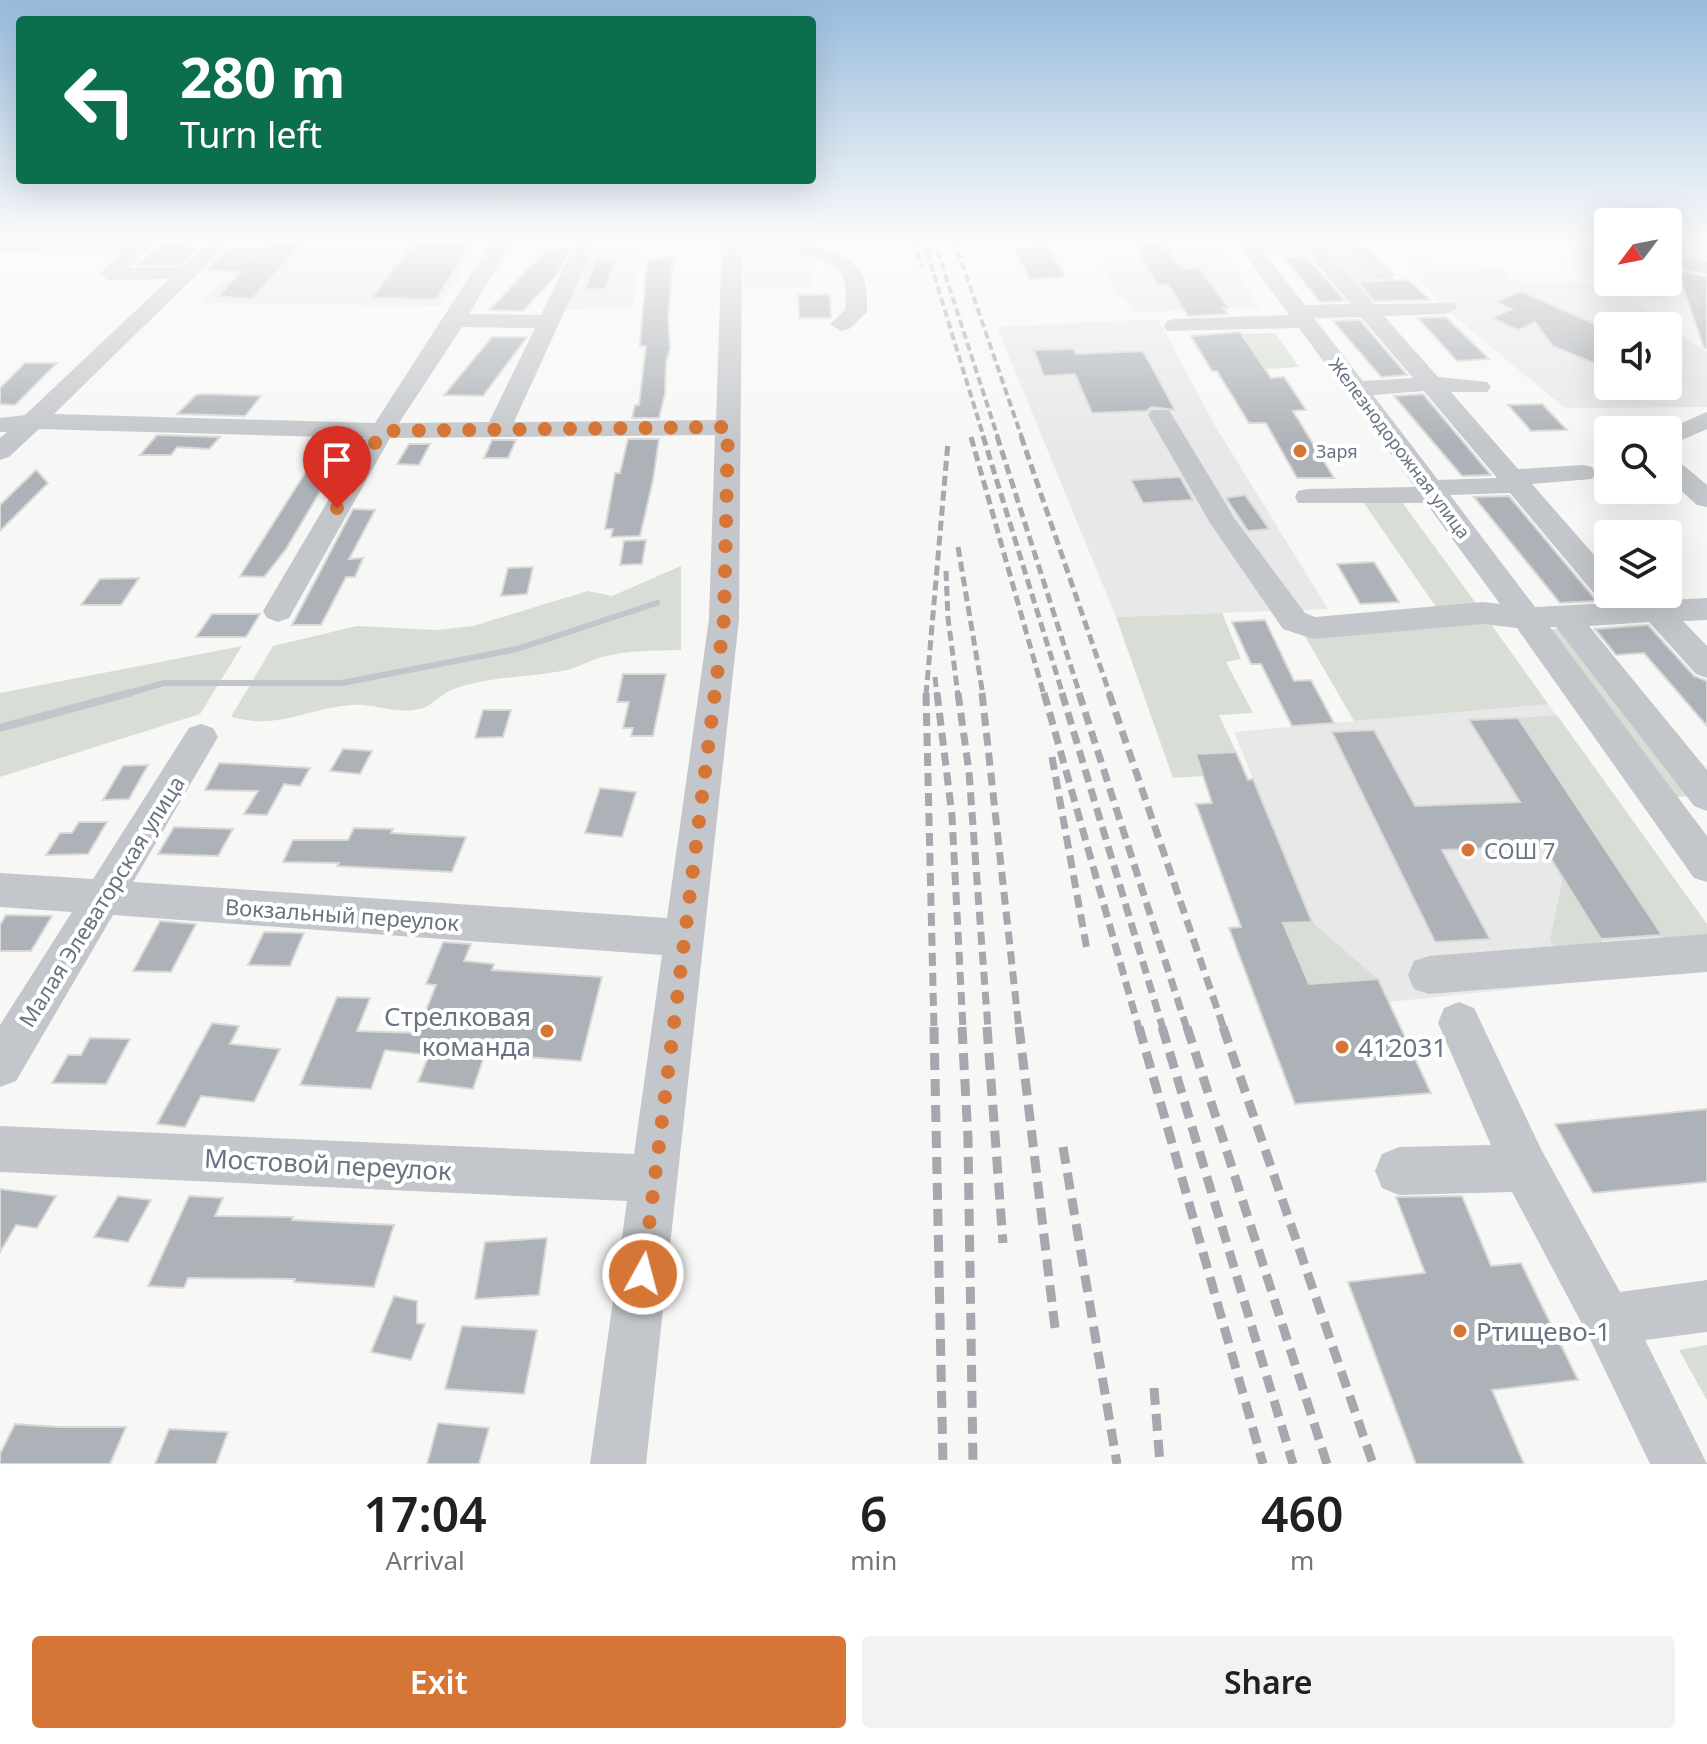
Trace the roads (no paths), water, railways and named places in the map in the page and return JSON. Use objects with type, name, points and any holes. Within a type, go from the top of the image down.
[{"type":"street","points":[[0,452],[152,308]]},
{"type":"street","points":[[278,611],[382,431],[462,308]]},
{"type":"street","points":[[498,430],[555,308]]},
{"type":"street","points":[[618,1464],[724,619],[731,308]]},
{"type":"street","points":[[841,324],[856,312],[856,308]]},
{"type":"street","name":"Железнодорожная улица","points":[[1295,308],[1700,846]]},
{"type":"street","points":[[1175,326],[1365,310],[1433,308]]},
{"type":"street","points":[[1365,310],[1513,481],[1594,568]]},
{"type":"street","points":[[455,320],[549,322]]},
{"type":"street","points":[[1355,389],[1429,384],[1479,387]]},
{"type":"street","points":[[1160,415],[1224,523],[1294,621],[1313,628],[1483,613],[1526,618],[1564,616],[1599,608]]},
{"type":"street","points":[[1682,431],[1707,419]]},
{"type":"street","points":[[0,425],[34,421],[382,431],[728,427]]},
{"type":"street","points":[[1308,497],[1432,492],[1583,473]]},
{"type":"street","points":[[1682,478],[1707,499]]},
{"type":"street","points":[[1682,607],[1707,609]]},
{"type":"street","points":[[1634,608],[1707,666]]},
{"type":"street","points":[[1564,616],[1707,796]]},
{"type":"street","name":"Малая Элеваторская улица","points":[[0,1065],[201,737]]},
{"type":"street","name":"Вокзальный переулок","points":[[0,890],[684,938]]},
{"type":"street","points":[[1429,975],[1707,953]]},
{"type":"street","points":[[1459,1023],[1525,1168],[1607,1319],[1679,1464]]},
{"type":"street","name":"Мостовой переулок","points":[[0,1149],[655,1179]]},
{"type":"street","points":[[1399,1171],[1525,1168]]},
{"type":"street","points":[[1607,1319],[1707,1306]]},
{"type":"waterway","points":[[129,693],[164,683],[342,683],[517,649],[657,603]]},
{"type":"waterway","points":[[0,728],[129,693]]},
{"type":"waterway","points":[[122,695],[129,693]]},
{"type":"railway","points":[[944,308],[984,438]]},
{"type":"railway","points":[[956,308],[998,438]]},
{"type":"railway","points":[[977,308],[1022,438]]},
{"type":"railway","points":[[983,436],[1063,695]]},
{"type":"railway","points":[[997,436],[1080,695]]},
{"type":"railway","points":[[1021,436],[1110,695]]},
{"type":"railway","points":[[971,437],[1044,695]]},
{"type":"railway","points":[[926,695],[948,442]]},
{"type":"railway","points":[[958,547],[983,695]]},
{"type":"railway","points":[[946,571],[948,618],[958,695]]},
{"type":"railway","points":[[935,677],[937,695]]},
{"type":"railway","points":[[937,693],[952,816],[963,1029]]},
{"type":"railway","points":[[958,693],[969,772],[988,1029]]},
{"type":"railway","points":[[982,693],[1019,1029]]},
{"type":"railway","points":[[1044,693],[1139,1029]]},
{"type":"railway","points":[[1062,693],[1163,1029]]},
{"type":"railway","points":[[1079,693],[1187,1029]]},
{"type":"railway","points":[[1109,693],[1224,1029]]},
{"type":"railway","points":[[926,695],[934,1029]]},
{"type":"railway","points":[[1052,757],[1087,950]]},
{"type":"railway","points":[[934,1027],[943,1464]]},
{"type":"railway","points":[[962,1027],[968,1139],[973,1464]]},
{"type":"railway","points":[[987,1027],[1003,1243]]},
{"type":"railway","points":[[1019,1027],[1055,1328]]},
{"type":"railway","points":[[1139,1027],[1263,1464]]},
{"type":"railway","points":[[1162,1027],[1293,1464]]},
{"type":"railway","points":[[1187,1027],[1327,1464]]},
{"type":"railway","points":[[1223,1027],[1373,1464]]},
{"type":"railway","points":[[1063,1147],[1117,1464]]},
{"type":"railway","points":[[1154,1388],[1160,1464]]},
{"type":"place","name":"Заря","points":[[1300,451]]},
{"type":"place","name":"СОШ 7","points":[[1468,850]]},
{"type":"place","name":"Стрелковая команда","points":[[547,1031]]},
{"type":"place","name":"412031","points":[[1342,1047]]},
{"type":"place","name":"Ртищево-1","points":[[1460,1331]]}]
